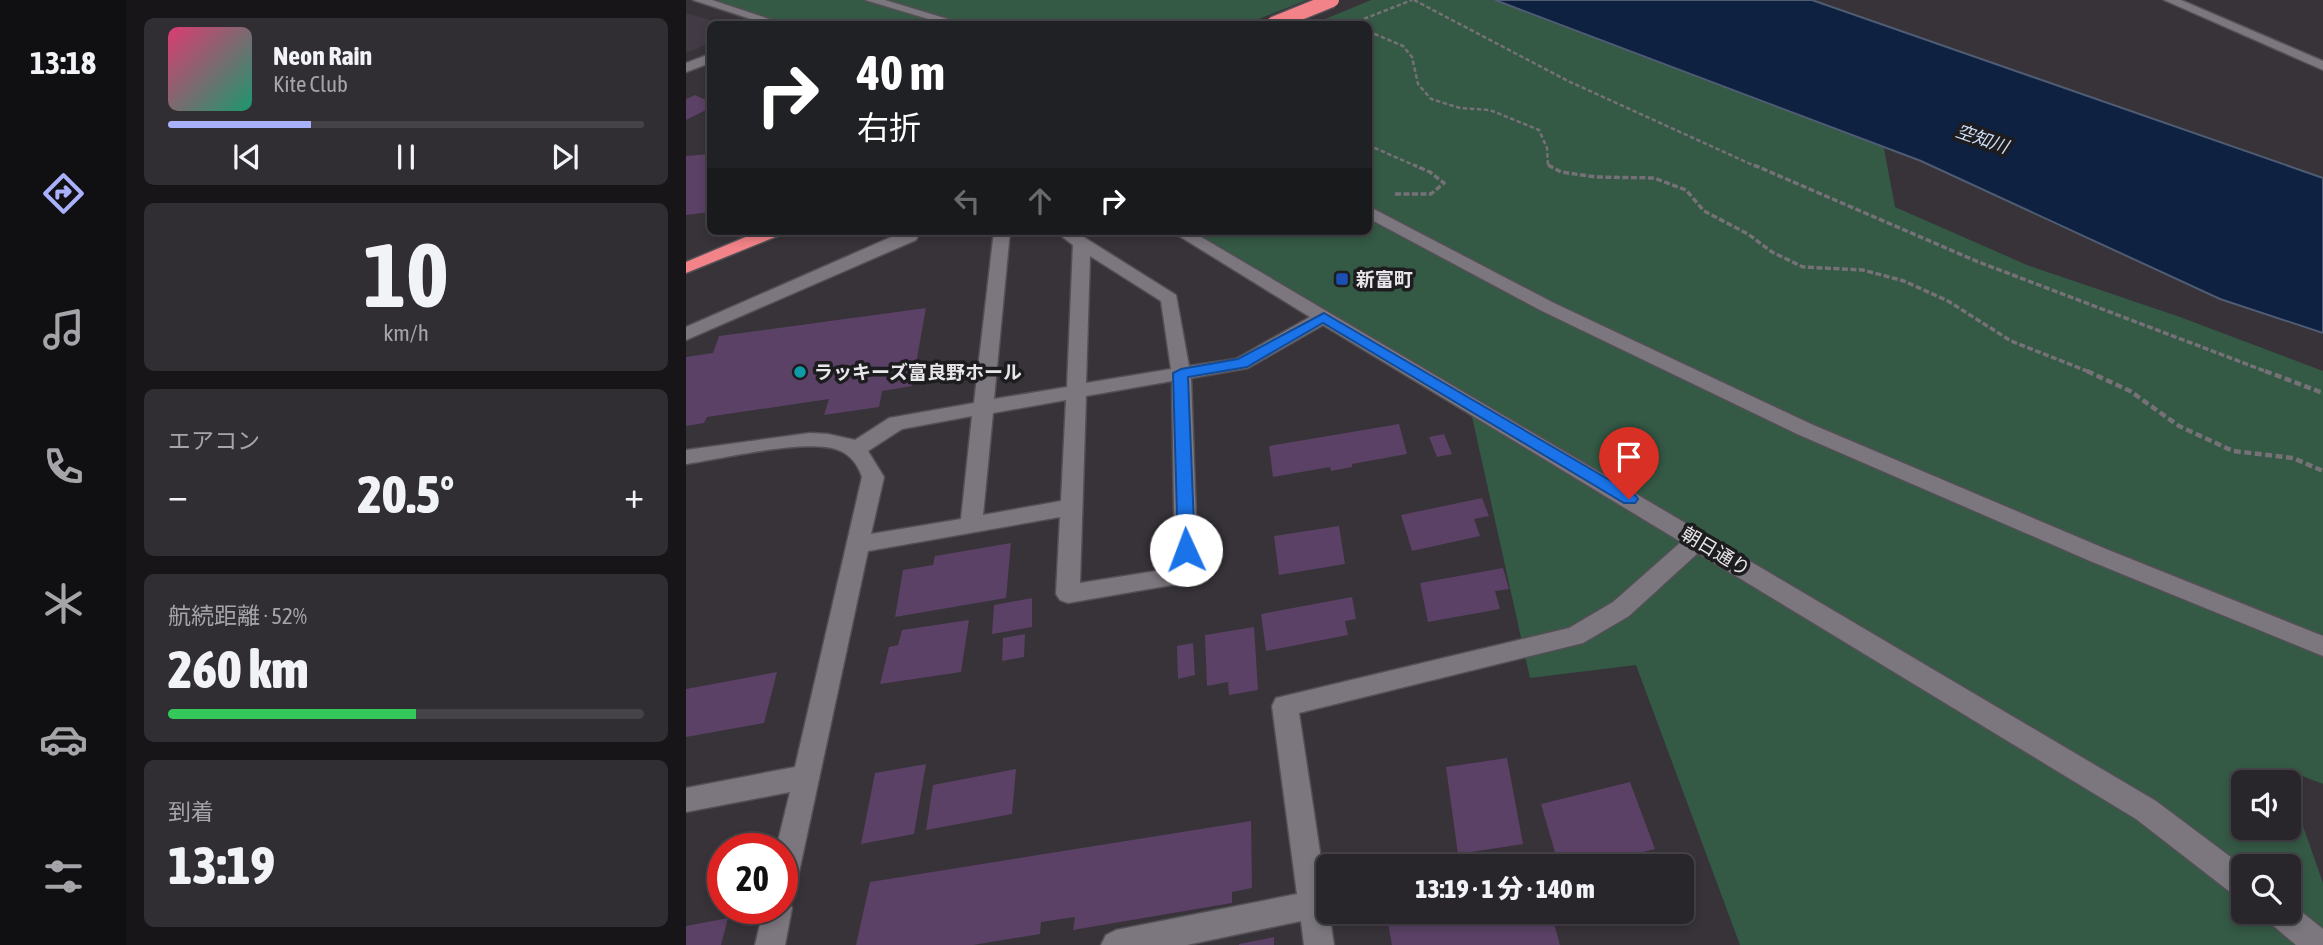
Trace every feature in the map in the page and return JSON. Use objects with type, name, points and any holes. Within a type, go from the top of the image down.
[{"type":"highway","points":[[1280,21],[1332,0]]},
{"type":"highway","points":[[686,268],[764,235]]},
{"type":"street","points":[[699,0],[768,21]]},
{"type":"street","points":[[871,0],[947,21]]},
{"type":"street","points":[[2170,0],[2323,66]]},
{"type":"street","points":[[686,68],[707,59]]},
{"type":"street","points":[[1372,213],[1548,307],[1804,429],[2098,555],[2323,646]]},
{"type":"street","points":[[686,334],[911,235]]},
{"type":"street","points":[[971,525],[1002,235]]},
{"type":"street","points":[[1069,235],[1082,243],[1170,299],[1181,373],[1187,575],[1068,594],[1082,243]]},
{"type":"street","name":"朝日通り","points":[[1186,235],[2147,810],[2231,875]]},
{"type":"street","points":[[853,451],[895,423],[1241,363],[1324,317]]},
{"type":"street","points":[[686,457],[812,440],[842,443],[867,460],[873,477],[793,833]]},
{"type":"street","points":[[858,545],[1072,507]]},
{"type":"street","points":[[1319,945],[1285,706],[1575,636],[1621,610],[1698,540]]},
{"type":"street","points":[[686,800],[805,777]]},
{"type":"street","points":[[1116,945],[1313,905]]},
{"type":"street","points":[[770,945],[775,924]]},
{"type":"street","points":[[2294,924],[2319,945]]},
{"type":"path","points":[[1359,21],[1413,0],[1568,81],[1760,168],[1976,261],[2323,393]]},
{"type":"path","points":[[1372,34],[1403,46],[1412,57],[1418,84],[1431,99],[1460,108],[1490,110],[1539,130],[1547,148],[1548,165],[1561,173],[1596,177],[1654,178],[1686,190],[1703,211],[1748,234],[1772,252],[1802,267],[1863,270],[1904,281],[1948,301],[2011,341],[2105,378],[2130,391],[2179,426],[2233,451],[2292,458],[2323,471]]},
{"type":"path","points":[[1372,147],[1430,172],[1444,183],[1432,194],[1398,195],[1388,190]]},
{"type":"shaded area","points":[[686,13],[714,21],[707,21],[707,44],[686,53]]},
{"type":"green space","points":[[699,0],[1307,0],[1254,21],[768,21]]},
{"type":"green space","points":[[1371,0],[1519,0],[1882,138],[1895,207],[2027,265],[2180,317],[2323,371],[2323,784],[2301,776],[2301,770],[2231,770],[2231,840],[2301,840],[2301,820],[2323,883],[2323,945],[1740,945],[1636,665],[1530,678],[1469,403],[1186,235],[1372,235],[1372,21],[1320,21]]},
{"type":"water","name":"空知川","points":[[1495,0],[1812,0],[2323,178],[2323,333],[2220,299],[1921,161]]},
{"type":"building","points":[[695,95],[707,101],[707,110],[686,120],[686,99]]},
{"type":"building","points":[[707,154],[707,212],[686,215],[686,156]]},
{"type":"building","name":"ラッキーズ富良野ホール","points":[[926,308],[912,386],[882,391],[879,407],[824,415],[829,399],[707,417],[704,423],[686,426],[686,357],[713,353],[719,336]]},
{"type":"building","points":[[1399,424],[1407,454],[1352,464],[1352,467],[1331,471],[1330,467],[1273,477],[1269,446]]},
{"type":"building","points":[[1444,434],[1452,454],[1437,457],[1429,437]]},
{"type":"building","points":[[1482,498],[1489,516],[1474,519],[1480,536],[1412,551],[1401,515]]},
{"type":"building","points":[[1339,526],[1345,564],[1279,575],[1274,536]]},
{"type":"building","points":[[1011,543],[1006,598],[895,617],[903,570],[933,565],[935,556]]},
{"type":"building","points":[[1503,568],[1509,589],[1495,591],[1500,609],[1428,622],[1420,583]]},
{"type":"building","points":[[1352,597],[1356,619],[1345,621],[1348,635],[1266,651],[1261,614]]},
{"type":"building","points":[[1032,598],[1032,627],[992,634],[994,605]]},
{"type":"building","points":[[969,620],[961,672],[880,684],[889,647],[898,645],[902,630]]},
{"type":"building","points":[[1254,627],[1258,690],[1229,695],[1228,682],[1207,686],[1205,635]]},
{"type":"building","points":[[1025,634],[1024,657],[1002,661],[1003,638]]},
{"type":"building","points":[[1193,643],[1195,675],[1178,679],[1177,646]]},
{"type":"building","points":[[777,672],[764,723],[686,737],[686,689]]},
{"type":"building","points":[[1507,758],[1523,844],[1458,854],[1446,767]]},
{"type":"building","points":[[926,764],[914,834],[861,844],[875,773]]},
{"type":"building","points":[[1016,769],[1012,814],[926,830],[933,785]]},
{"type":"building","points":[[1630,782],[1655,849],[1635,854],[1556,854],[1541,804]]},
{"type":"building","points":[[1251,821],[1252,888],[1232,892],[1232,903],[1073,930],[1075,917],[1041,922],[1040,934],[973,945],[856,945],[870,882]]},
{"type":"building","points":[[707,922],[726,924],[721,945],[686,945],[686,926]]},
{"type":"building","points":[[1388,924],[1554,924],[1560,945],[1392,945]]},
{"type":"building","points":[[1274,937],[1274,945],[1239,945],[1239,944]]},
{"type":"place","name":"新富町","points":[[1342,279]]},
{"type":"place","name":"ラッキーズ富良野ホール","points":[[800,372]]},
{"type":"route","points":[[1186,550],[1181,373],[1241,363],[1324,317],[1629,499]]}]
